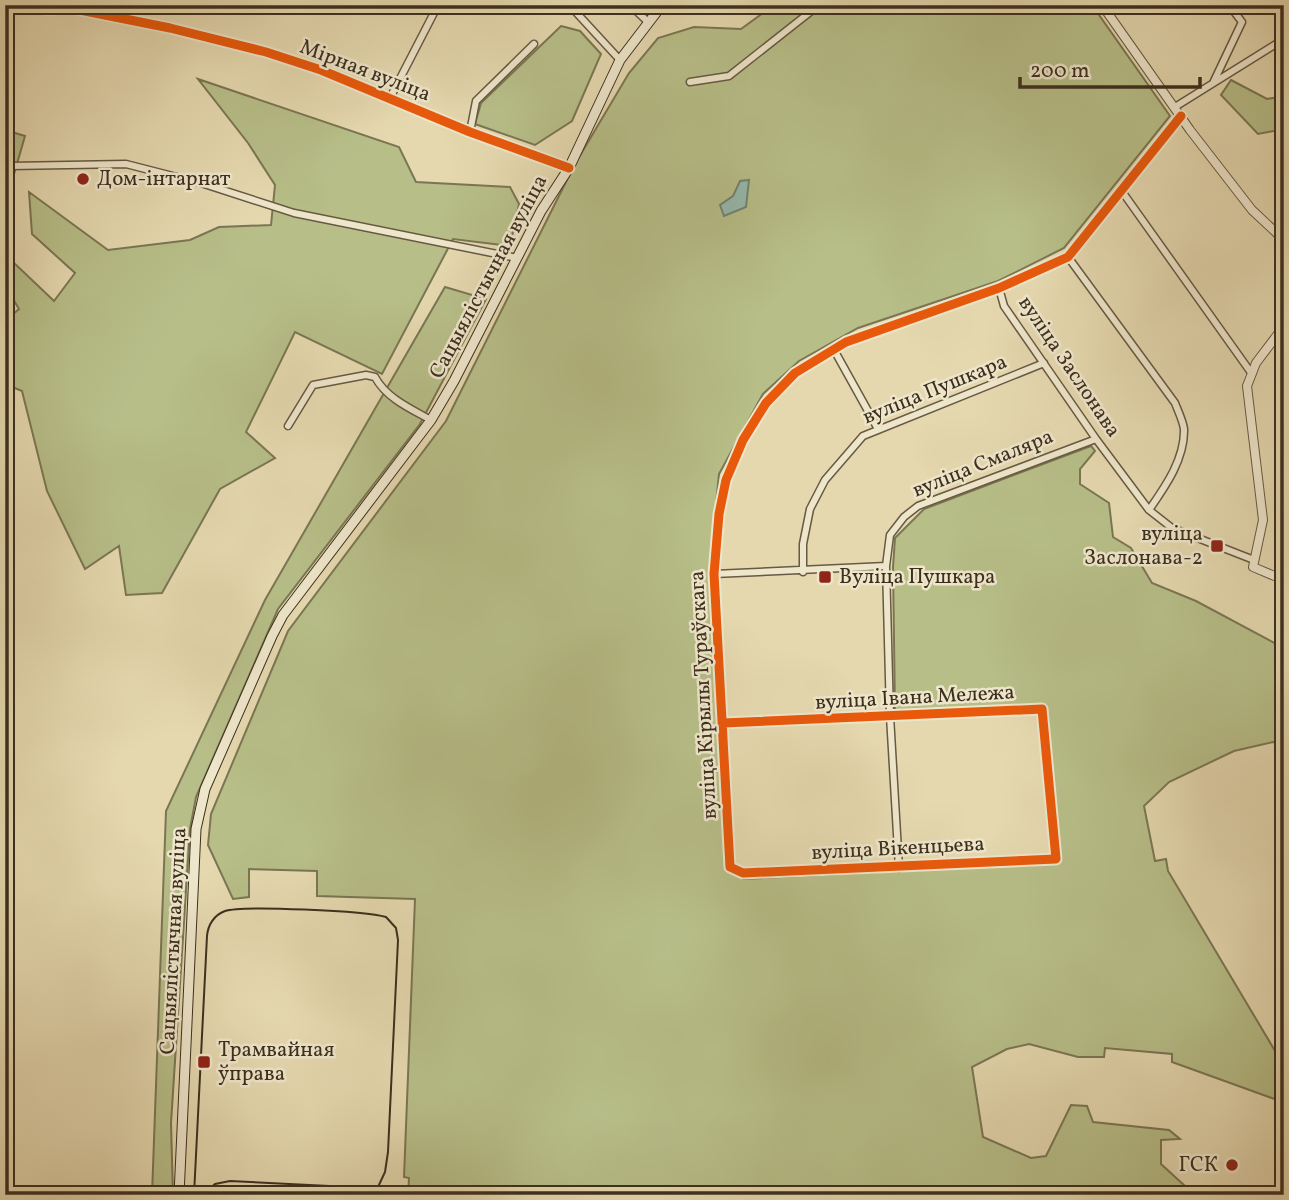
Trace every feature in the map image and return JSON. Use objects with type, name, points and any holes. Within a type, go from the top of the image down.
[{"type":"main road","name":"Сацыялістычная вуліца","points":[[179,1195],[195,829],[205,789],[283,615],[431,420],[454,381],[541,211],[569,168],[620,60],[662,5]]},
{"type":"street","name":"Мірная вуліца","points":[[20,5],[51,10],[65,7],[170,28],[310,66],[470,132],[569,168]]},
{"type":"street","name":"Мірная вуліца","points":[[390,98],[438,5]]},
{"type":"street","points":[[630,5],[649,22]]},
{"type":"street","points":[[690,82],[729,76],[819,5]]},
{"type":"street","points":[[1102,5],[1252,210],[1281,238]]},
{"type":"street","points":[[1213,83],[1242,22],[1229,5]]},
{"type":"street","points":[[573,9],[620,60]]},
{"type":"street","points":[[1175,107],[1284,38]]},
{"type":"street","points":[[470,132],[476,101],[534,44]]},
{"type":"street","name":"вуліца Заслонава","points":[[1181,116],[1068,257],[999,288],[1004,306],[1149,510],[1172,528],[1254,561],[1253,567],[1284,580]]},
{"type":"street","points":[[5,164],[126,164],[204,184],[294,213],[517,258]]},
{"type":"street","points":[[1121,190],[1252,374]]},
{"type":"street","points":[[1281,238],[1284,225]]},
{"type":"street","points":[[1068,257],[1175,403],[1184,427],[1182,450],[1164,488],[1149,510]]},
{"type":"street","name":"вуліца Кірылы Тураўскага","points":[[743,873],[730,867],[714,574],[719,514],[726,480],[743,440],[765,403],[795,373],[833,348],[859,335],[999,288]]},
{"type":"street","points":[[1254,561],[1263,520],[1247,386],[1256,363],[1284,326]]},
{"type":"street","points":[[833,348],[878,429]]},
{"type":"street","name":"вуліца Пушкара","points":[[803,572],[803,544],[810,509],[825,480],[863,436],[1044,363]]},
{"type":"street","points":[[288,426],[313,385],[366,375],[375,377],[393,398],[431,420]]},
{"type":"street","name":"вуліца Смаляра","points":[[899,868],[890,716],[887,566],[890,536],[904,517],[918,506],[1096,439]]},
{"type":"street","points":[[714,574],[803,572],[887,566]]},
{"type":"street","name":"вуліца Івана Мележа","points":[[723,723],[1042,709],[1056,859]]},
{"type":"street","name":"вуліца Вікенцьева","points":[[743,873],[1056,859]]},
{"type":"green space","points":[[774,5],[1092,5],[1170,116],[1064,248],[998,281],[858,328],[799,361],[763,394],[719,474],[709,573],[726,869],[743,879],[1059,863],[1046,705],[895,712],[895,538],[924,509],[1091,446],[1095,451],[1080,469],[1080,484],[1109,503],[1113,537],[1131,548],[1152,583],[1196,601],[1284,648],[1284,743],[1273,742],[1234,751],[1169,782],[1144,806],[1155,861],[1166,859],[1168,871],[1284,1066],[1284,1100],[1280,1101],[1172,1062],[1172,1054],[1105,1048],[1104,1057],[1078,1057],[1029,1044],[1007,1049],[972,1067],[983,1137],[1031,1158],[1046,1156],[1071,1105],[1087,1106],[1093,1122],[1169,1130],[1180,1139],[1161,1140],[1161,1164],[1185,1186],[1279,1188],[1280,1195],[1157,1195],[1135,1192],[1130,1195],[408,1195],[409,1178],[404,1177],[415,899],[317,896],[317,871],[249,869],[249,897],[233,899],[208,845],[211,814],[288,631],[446,421],[575,164],[629,73],[658,38],[694,27],[741,29]]},
{"type":"green space","points":[[561,26],[580,31],[601,54],[572,121],[535,145],[475,124],[481,103]]},
{"type":"green space","points":[[198,79],[399,147],[416,182],[510,187],[519,204],[510,246],[453,239],[382,374],[295,332],[246,432],[275,458],[220,489],[162,593],[126,595],[119,546],[85,569],[47,491],[22,391],[5,384],[5,321],[19,309],[9,291],[6,273],[11,260],[54,301],[75,273],[32,234],[29,192],[108,250],[190,240],[219,227],[271,225],[275,185],[248,143]]},
{"type":"green space","points":[[1231,80],[1267,99],[1284,96],[1284,129],[1258,134],[1221,95]]},
{"type":"green space","points":[[5,130],[25,136],[14,174],[5,175]]},
{"type":"green space","points":[[445,287],[486,299],[420,424],[278,609],[196,797],[190,829],[171,1123],[173,1195],[152,1195],[166,811],[265,600]]},
{"type":"water","points":[[749,180],[746,207],[724,216],[720,205],[733,196],[740,181]]},
{"type":"tram line","points":[[194,1195],[207,936],[212,921],[225,911],[236,909],[331,911],[386,917],[396,928],[398,940],[388,1152],[385,1172],[378,1187],[230,1181],[215,1184],[202,1195]]},
{"type":"cycle path","points":[[20,5],[51,10],[65,7],[170,28],[266,52],[321,70],[470,132],[569,168]]},
{"type":"cycle path","points":[[723,723],[1042,709],[1056,859],[743,873],[730,867],[714,574],[719,514],[726,480],[743,440],[766,403],[795,373],[846,342],[999,288],[1068,257],[1181,116]]},
{"type":"place","name":"Дом-інтарнат","points":[[83,179]]},
{"type":"place","name":"вуліца Заслонава-2","points":[[1217,546]]},
{"type":"place","name":"Вуліца Пушкара","points":[[825,577]]},
{"type":"place","name":"Трамвайная ўправа","points":[[204,1062]]},
{"type":"place","name":"ГСК","points":[[1232,1165]]}]
